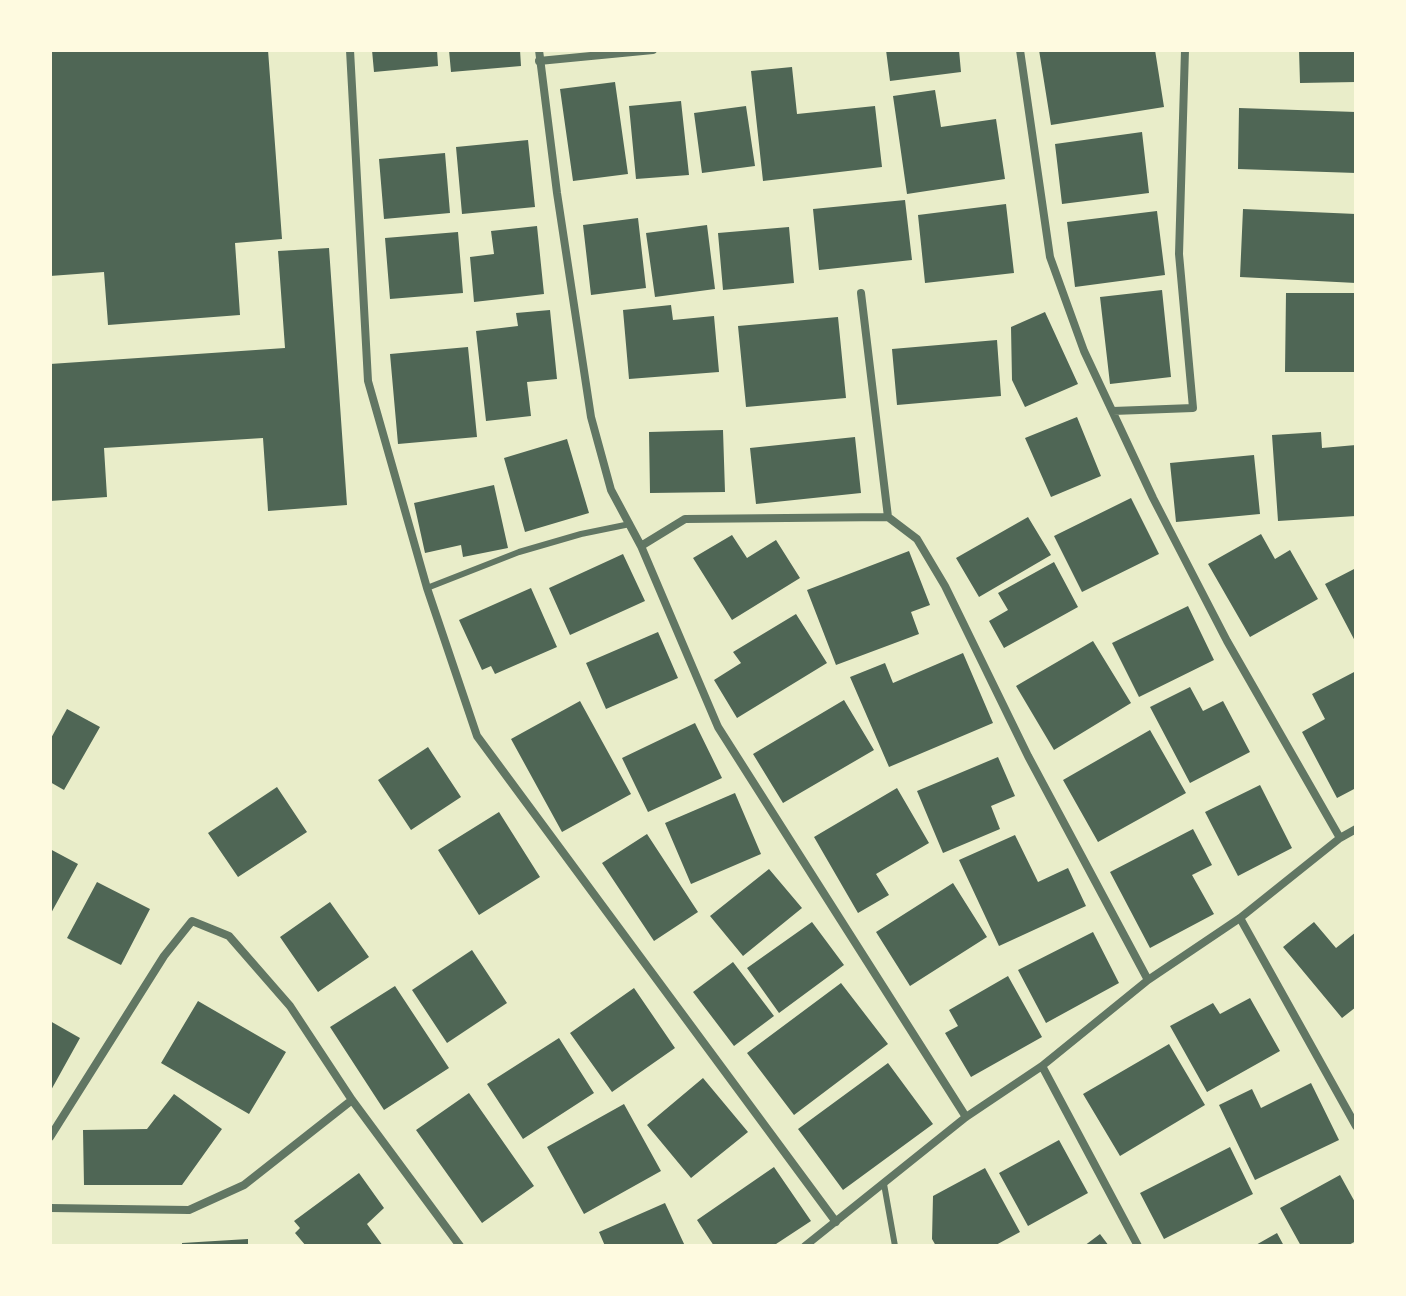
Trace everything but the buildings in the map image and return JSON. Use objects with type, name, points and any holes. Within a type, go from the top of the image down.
[{"type":"street","points":[[350,50],[368,381],[427,588],[477,736],[836,1222]]},
{"type":"street","points":[[539,50],[591,417],[611,490],[641,546],[718,727],[966,1117]]},
{"type":"street","points":[[539,61],[653,50]]},
{"type":"street","points":[[1020,50],[1050,257],[1084,351],[1153,498],[1227,641],[1340,838]]},
{"type":"street","points":[[1113,411],[1193,408],[1179,254],[1185,50]]},
{"type":"street","points":[[861,293],[888,517]]},
{"type":"street","points":[[641,546],[685,519],[888,517],[917,539],[945,586],[1028,756],[1148,980]]},
{"type":"street","points":[[805,1246],[966,1117],[1042,1066],[1148,980],[1240,918],[1340,838],[1356,829]]},
{"type":"street","points":[[1240,918],[1356,1126]]},
{"type":"street","points":[[50,1137],[164,956],[192,921],[229,936],[290,1006],[352,1100],[460,1246]]},
{"type":"street","points":[[1042,1066],[1138,1246]]},
{"type":"street","points":[[50,1208],[189,1210],[244,1185],[352,1100]]},
{"type":"lane","points":[[427,588],[519,552],[630,524]]},
{"type":"lane","points":[[884,1184],[895,1246]]}]
